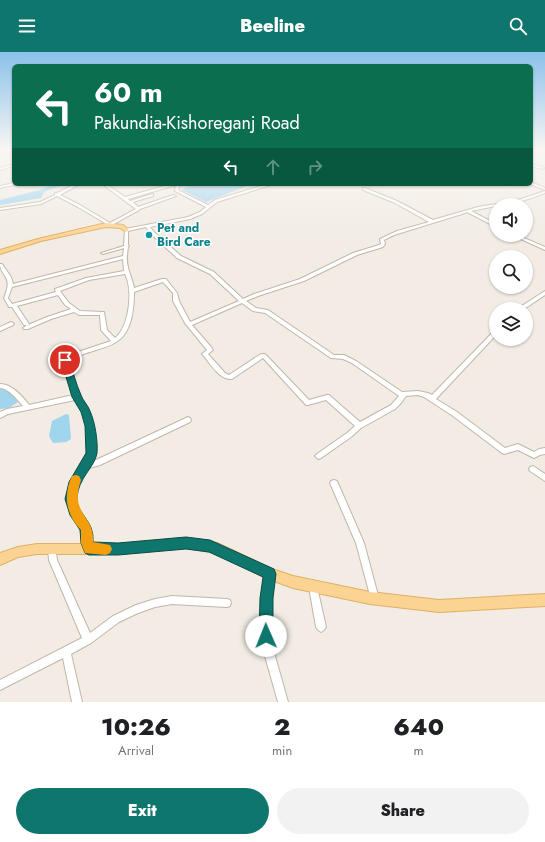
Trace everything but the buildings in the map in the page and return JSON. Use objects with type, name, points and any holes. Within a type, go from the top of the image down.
[{"type":"main road","points":[[0,252],[40,240],[110,224],[121,226],[126,230]]},
{"type":"main road","points":[[0,560],[18,552],[37,549],[118,549],[186,543],[201,544],[217,548],[270,574],[293,582],[375,599],[439,606],[545,600]]},
{"type":"street","points":[[533,184],[545,190]]},
{"type":"street","points":[[0,187],[12,185]]},
{"type":"street","points":[[0,210],[37,204],[72,186]]},
{"type":"street","points":[[107,186],[138,208]]},
{"type":"street","points":[[126,198],[170,186]]},
{"type":"street","points":[[177,186],[176,190],[208,207]]},
{"type":"street","points":[[89,548],[87,543],[88,534],[86,527],[74,511],[71,499],[74,482],[91,454],[90,431],[86,412],[77,397],[65,360],[114,342],[119,339],[127,328],[131,280],[126,272],[126,230],[148,227],[196,216],[221,199],[265,186]]},
{"type":"street","points":[[364,190],[396,202],[433,222]]},
{"type":"street","points":[[526,198],[545,190]]},
{"type":"street","points":[[56,194],[110,224],[138,208],[174,196]]},
{"type":"street","points":[[130,202],[152,195]]},
{"type":"street","points":[[189,324],[242,301],[302,280],[355,254],[381,246],[383,244],[382,240],[393,233],[467,211],[489,207]]},
{"type":"street","points":[[467,211],[489,222]]},
{"type":"street","points":[[148,227],[152,233],[179,257],[212,272],[242,301],[255,311],[266,311],[333,357],[344,357],[360,365],[403,395],[421,393],[432,398],[504,451],[518,447],[534,455],[545,451]]},
{"type":"street","points":[[531,242],[545,248]]},
{"type":"street","points":[[103,253],[127,246]]},
{"type":"street","points":[[12,286],[125,257]]},
{"type":"street","points":[[0,265],[10,279],[12,286],[6,298],[0,300]]},
{"type":"street","points":[[58,293],[57,290],[88,279],[126,272]]},
{"type":"street","points":[[131,291],[164,280],[173,290],[176,301],[189,324],[210,350],[205,354],[223,375],[230,377],[263,354],[308,403],[327,397],[359,426]]},
{"type":"street","points":[[6,298],[10,306],[14,306],[58,293]]},
{"type":"street","points":[[58,293],[74,310],[79,313],[102,313],[104,330],[114,342]]},
{"type":"street","points":[[531,302],[545,293]]},
{"type":"street","points":[[14,306],[26,326],[74,310]]},
{"type":"street","points":[[0,329],[11,324]]},
{"type":"street","points":[[432,398],[489,339]]},
{"type":"street","points":[[0,386],[5,386],[11,389],[28,408]]},
{"type":"street","points":[[319,456],[350,435],[359,426],[393,407],[403,395]]},
{"type":"street","points":[[0,415],[7,412],[77,397]]},
{"type":"street","points":[[85,466],[97,463],[188,420]]},
{"type":"street","points":[[534,469],[545,478]]},
{"type":"street","points":[[334,483],[360,543],[375,599]]},
{"type":"street","points":[[52,550],[53,560],[88,640]]},
{"type":"street","points":[[270,574],[266,606],[268,649],[284,702]]},
{"type":"street","points":[[313,587],[321,627]]},
{"type":"street","points":[[0,686],[88,640],[128,612],[155,603],[172,600],[227,603]]},
{"type":"street","points":[[66,652],[78,702]]},
{"type":"water","points":[[49,186],[60,186],[44,192],[41,198],[0,205],[0,200],[40,190]]},
{"type":"water","points":[[189,186],[247,186],[206,202],[182,190]]},
{"type":"water","points":[[0,387],[10,391],[18,402],[9,408],[0,409]]},
{"type":"water","points":[[66,414],[69,415],[71,439],[66,442],[53,443],[49,436],[52,421]]},
{"type":"slow traffic","points":[[76,480],[72,491],[72,506],[80,522],[86,527],[88,534],[87,543],[89,548],[106,549]]},
{"type":"place","name":"Pet and Bird Care","points":[[149,235]]},
{"type":"route","points":[[65,360],[65,365],[77,397],[86,412],[90,426],[92,442],[91,454],[74,482],[71,499],[74,511],[80,522],[86,527],[88,534],[87,543],[89,548],[118,549],[186,543],[201,544],[217,548],[270,574],[266,598],[266,636]]}]
